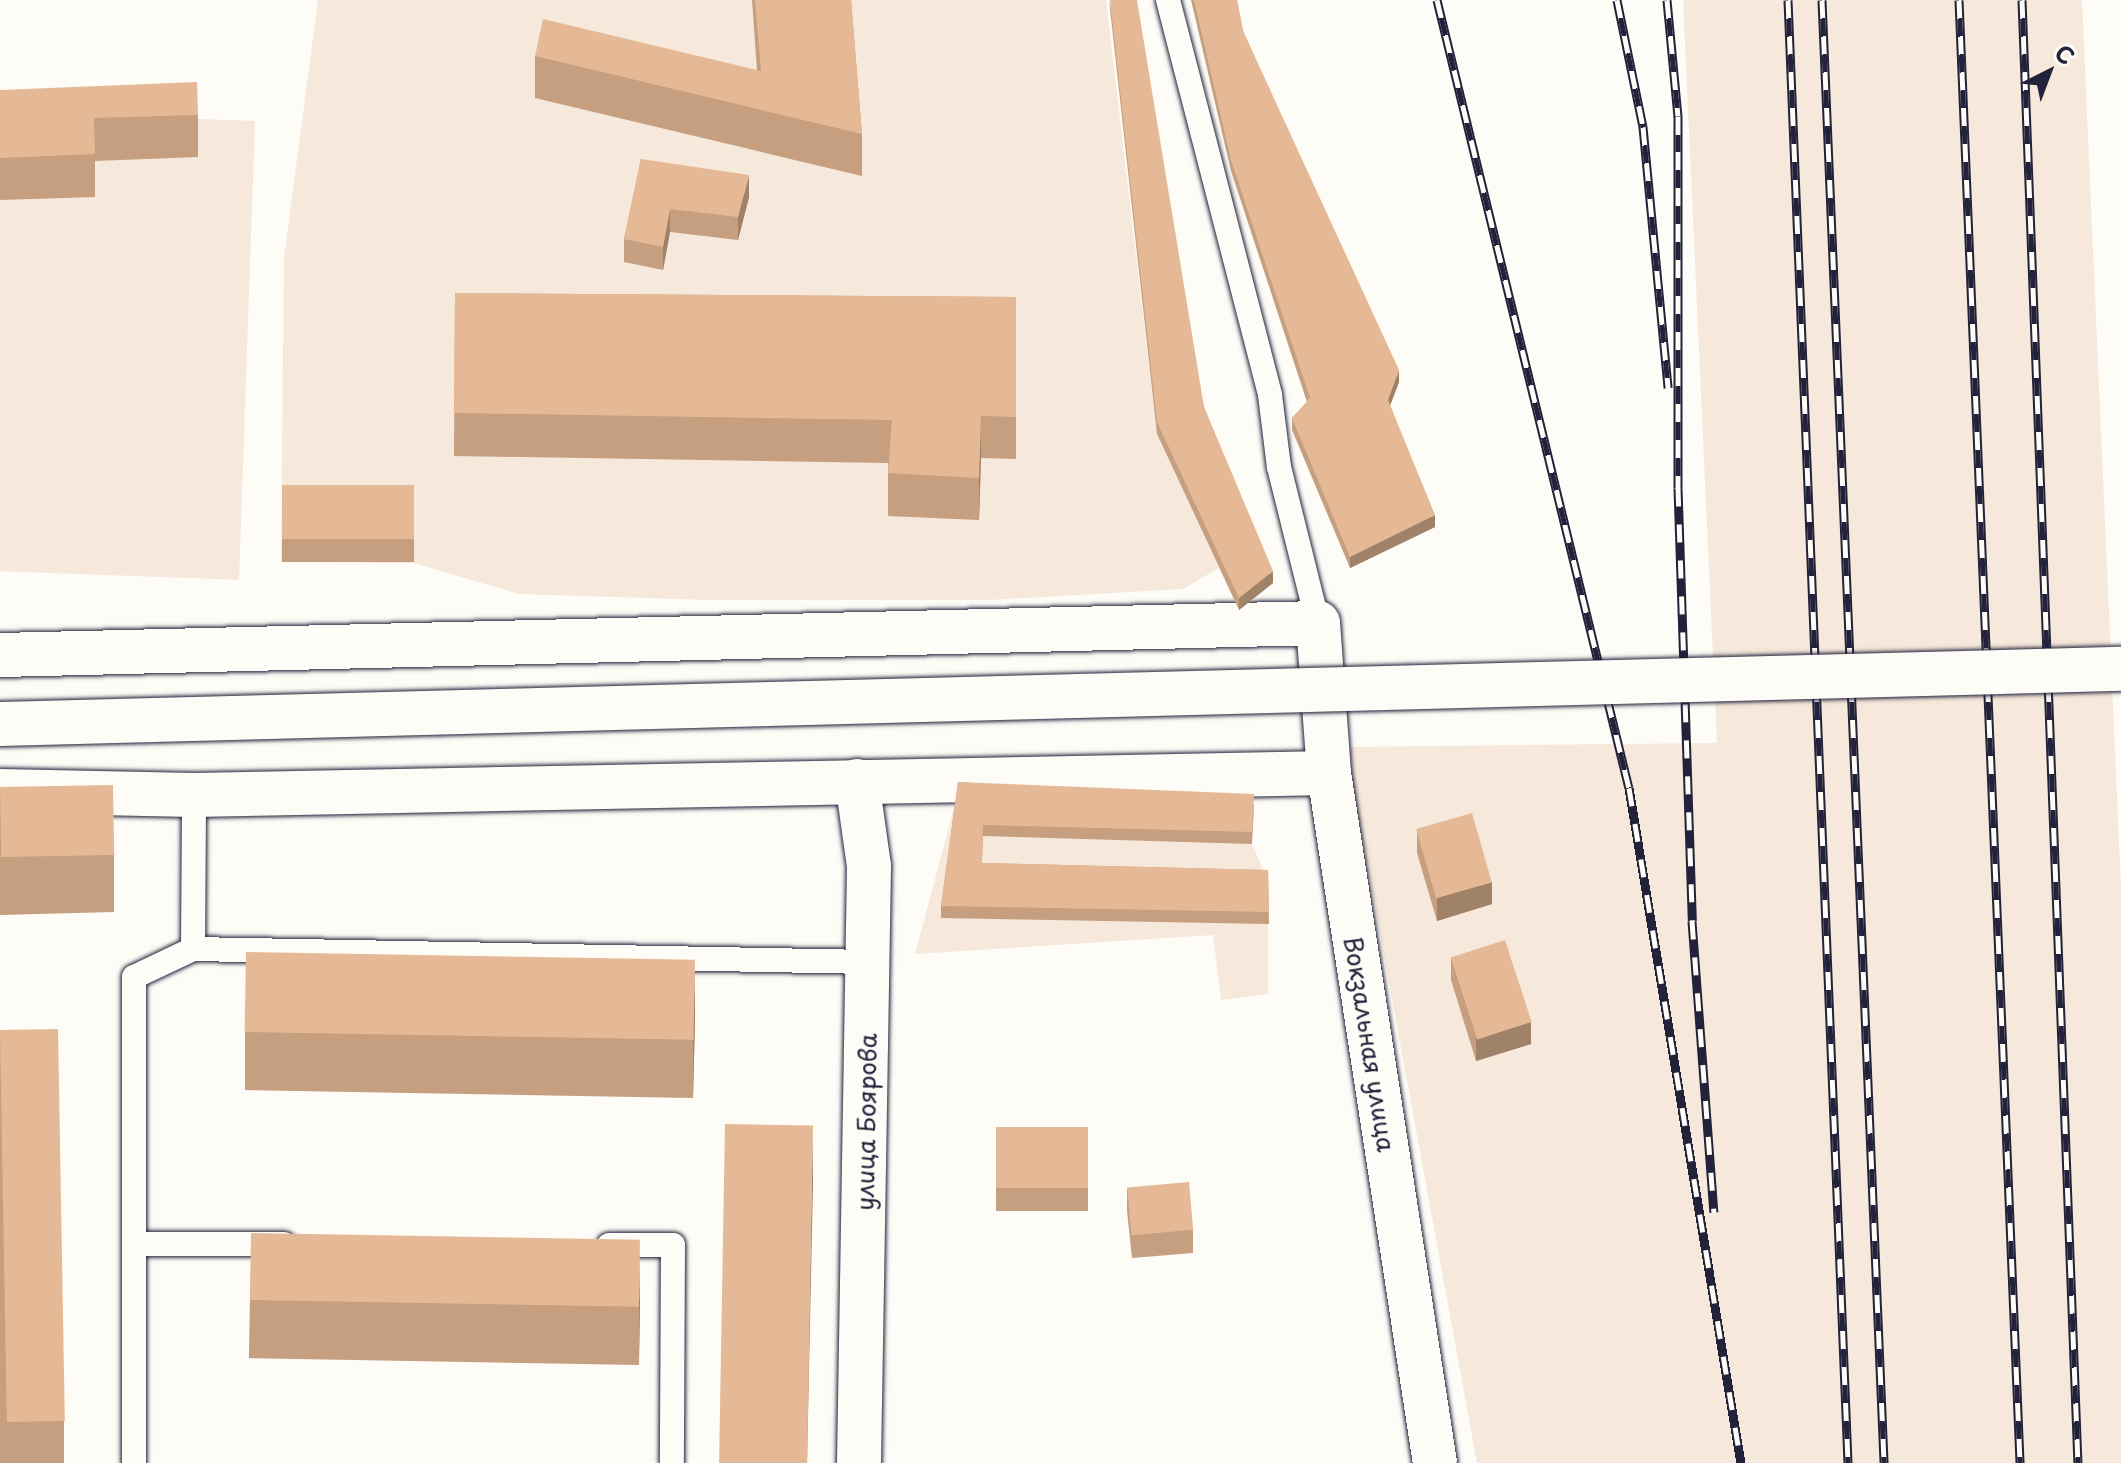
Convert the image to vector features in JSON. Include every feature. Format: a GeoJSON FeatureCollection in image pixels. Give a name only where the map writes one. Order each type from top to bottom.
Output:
{"type":"FeatureCollection","features":[{"type":"Feature","properties":{"kind":"street"},"geometry":{"type":"LineString","coordinates":[[0,655],[1318,623]]}},
{"type":"Feature","properties":{"kind":"street","name":"Вокзальная улица"},"geometry":{"type":"LineString","coordinates":[[1318,623],[1329,773],[1435,1463]]}},
{"type":"Feature","properties":{"kind":"street"},"geometry":{"type":"LineString","coordinates":[[0,724],[2121,669]]}},
{"type":"Feature","properties":{"kind":"street"},"geometry":{"type":"LineString","coordinates":[[0,791],[194,795],[1329,773]]}},
{"type":"Feature","properties":{"kind":"street","name":"улица Боярова"},"geometry":{"type":"LineString","coordinates":[[857,781],[869,866],[859,1463]]}},
{"type":"Feature","properties":{"kind":"lane"},"geometry":{"type":"LineString","coordinates":[[1168,0],[1270,395],[1279,467],[1318,623]]}},
{"type":"Feature","properties":{"kind":"lane"},"geometry":{"type":"LineString","coordinates":[[193,949],[194,795]]}},
{"type":"Feature","properties":{"kind":"lane"},"geometry":{"type":"LineString","coordinates":[[134,1463],[134,977],[193,949],[869,962]]}},
{"type":"Feature","properties":{"kind":"lane"},"geometry":{"type":"LineString","coordinates":[[134,1244],[308,1244]]}},
{"type":"Feature","properties":{"kind":"lane"},"geometry":{"type":"LineString","coordinates":[[578,1245],[673,1245],[672,1463]]}},
{"type":"Feature","properties":{"kind":"shaded area"},"geometry":{"type":"Polygon","coordinates":[[[318,0],[1106,0],[1157,434],[1219,568],[1183,589],[989,600],[710,600],[519,594],[414,563],[281,562],[284,258],[318,0]]]}},
{"type":"Feature","properties":{"kind":"shaded area"},"geometry":{"type":"Polygon","coordinates":[[[1683,0],[2082,0],[2121,888],[2121,1463],[1477,1463],[1346,747],[1717,743],[1683,0]]]}},
{"type":"Feature","properties":{"kind":"shaded area"},"geometry":{"type":"Polygon","coordinates":[[[0,112],[255,121],[239,580],[0,571],[0,112]]]}},
{"type":"Feature","properties":{"kind":"shaded area"},"geometry":{"type":"Polygon","coordinates":[[[958,793],[1254,805],[1252,844],[1268,881],[1268,994],[1221,1000],[1213,935],[915,954],[958,793]]]}},
{"type":"Feature","properties":{"kind":"building"},"geometry":{"type":"Polygon","coordinates":[[[755,0],[851,0],[862,134],[535,56],[543,19],[761,71],[755,0]]]}},
{"type":"Feature","properties":{"kind":"building"},"geometry":{"type":"Polygon","coordinates":[[[1110,0],[1137,0],[1204,407],[1273,571],[1239,598],[1157,422],[1110,0]]]}},
{"type":"Feature","properties":{"kind":"building"},"geometry":{"type":"Polygon","coordinates":[[[1194,0],[1237,0],[1243,31],[1399,370],[1388,400],[1435,515],[1350,557],[1292,418],[1310,398],[1231,160],[1194,0]]]}},
{"type":"Feature","properties":{"kind":"building"},"geometry":{"type":"Polygon","coordinates":[[[197,82],[198,115],[94,118],[95,154],[0,158],[0,90],[197,82]]]}},
{"type":"Feature","properties":{"kind":"building"},"geometry":{"type":"Polygon","coordinates":[[[641,159],[749,175],[738,217],[670,209],[663,247],[624,239],[641,159]]]}},
{"type":"Feature","properties":{"kind":"building"},"geometry":{"type":"Polygon","coordinates":[[[455,293],[1016,297],[1016,417],[981,416],[979,478],[888,473],[892,420],[454,413],[455,293]]]}},
{"type":"Feature","properties":{"kind":"building"},"geometry":{"type":"Polygon","coordinates":[[[282,485],[414,485],[414,539],[282,539],[282,485]]]}},
{"type":"Feature","properties":{"kind":"building"},"geometry":{"type":"Polygon","coordinates":[[[958,782],[1254,794],[1252,832],[983,825],[982,863],[1268,870],[1269,912],[941,906],[958,782]]]}},
{"type":"Feature","properties":{"kind":"building"},"geometry":{"type":"Polygon","coordinates":[[[113,785],[114,855],[1,857],[0,787],[113,785]]]}},
{"type":"Feature","properties":{"kind":"building"},"geometry":{"type":"Polygon","coordinates":[[[1472,813],[1492,882],[1436,898],[1416,829],[1472,813]]]}},
{"type":"Feature","properties":{"kind":"building"},"geometry":{"type":"Polygon","coordinates":[[[1505,940],[1532,1022],[1477,1039],[1451,958],[1505,940]]]}},
{"type":"Feature","properties":{"kind":"building"},"geometry":{"type":"Polygon","coordinates":[[[246,952],[695,960],[694,1040],[245,1032],[246,952]]]}},
{"type":"Feature","properties":{"kind":"building"},"geometry":{"type":"Polygon","coordinates":[[[58,1029],[65,1421],[7,1422],[0,1030],[58,1029]]]}},
{"type":"Feature","properties":{"kind":"building"},"geometry":{"type":"Polygon","coordinates":[[[725,1124],[813,1126],[807,1463],[719,1463],[725,1124]]]}},
{"type":"Feature","properties":{"kind":"building"},"geometry":{"type":"Polygon","coordinates":[[[996,1127],[1088,1127],[1088,1188],[996,1188],[996,1127]]]}},
{"type":"Feature","properties":{"kind":"building"},"geometry":{"type":"Polygon","coordinates":[[[1189,1182],[1193,1230],[1131,1235],[1127,1187],[1189,1182]]]}},
{"type":"Feature","properties":{"kind":"building"},"geometry":{"type":"Polygon","coordinates":[[[251,1233],[640,1240],[639,1307],[250,1300],[251,1233]]]}},
{"type":"Feature","properties":{"kind":"railway"},"geometry":{"type":"LineString","coordinates":[[1437,0],[1629,788],[1741,1463]]}},
{"type":"Feature","properties":{"kind":"railway"},"geometry":{"type":"LineString","coordinates":[[1617,0],[1643,127],[1668,388]]}},
{"type":"Feature","properties":{"kind":"railway"},"geometry":{"type":"LineString","coordinates":[[1667,0],[1678,116],[1678,488],[1692,921],[1714,1212]]}},
{"type":"Feature","properties":{"kind":"railway"},"geometry":{"type":"LineString","coordinates":[[1788,0],[1848,1463]]}},
{"type":"Feature","properties":{"kind":"railway"},"geometry":{"type":"LineString","coordinates":[[1822,0],[1884,1463]]}},
{"type":"Feature","properties":{"kind":"railway"},"geometry":{"type":"LineString","coordinates":[[1959,0],[2020,1463]]}},
{"type":"Feature","properties":{"kind":"railway"},"geometry":{"type":"LineString","coordinates":[[2022,0],[2078,1463]]}}]}
